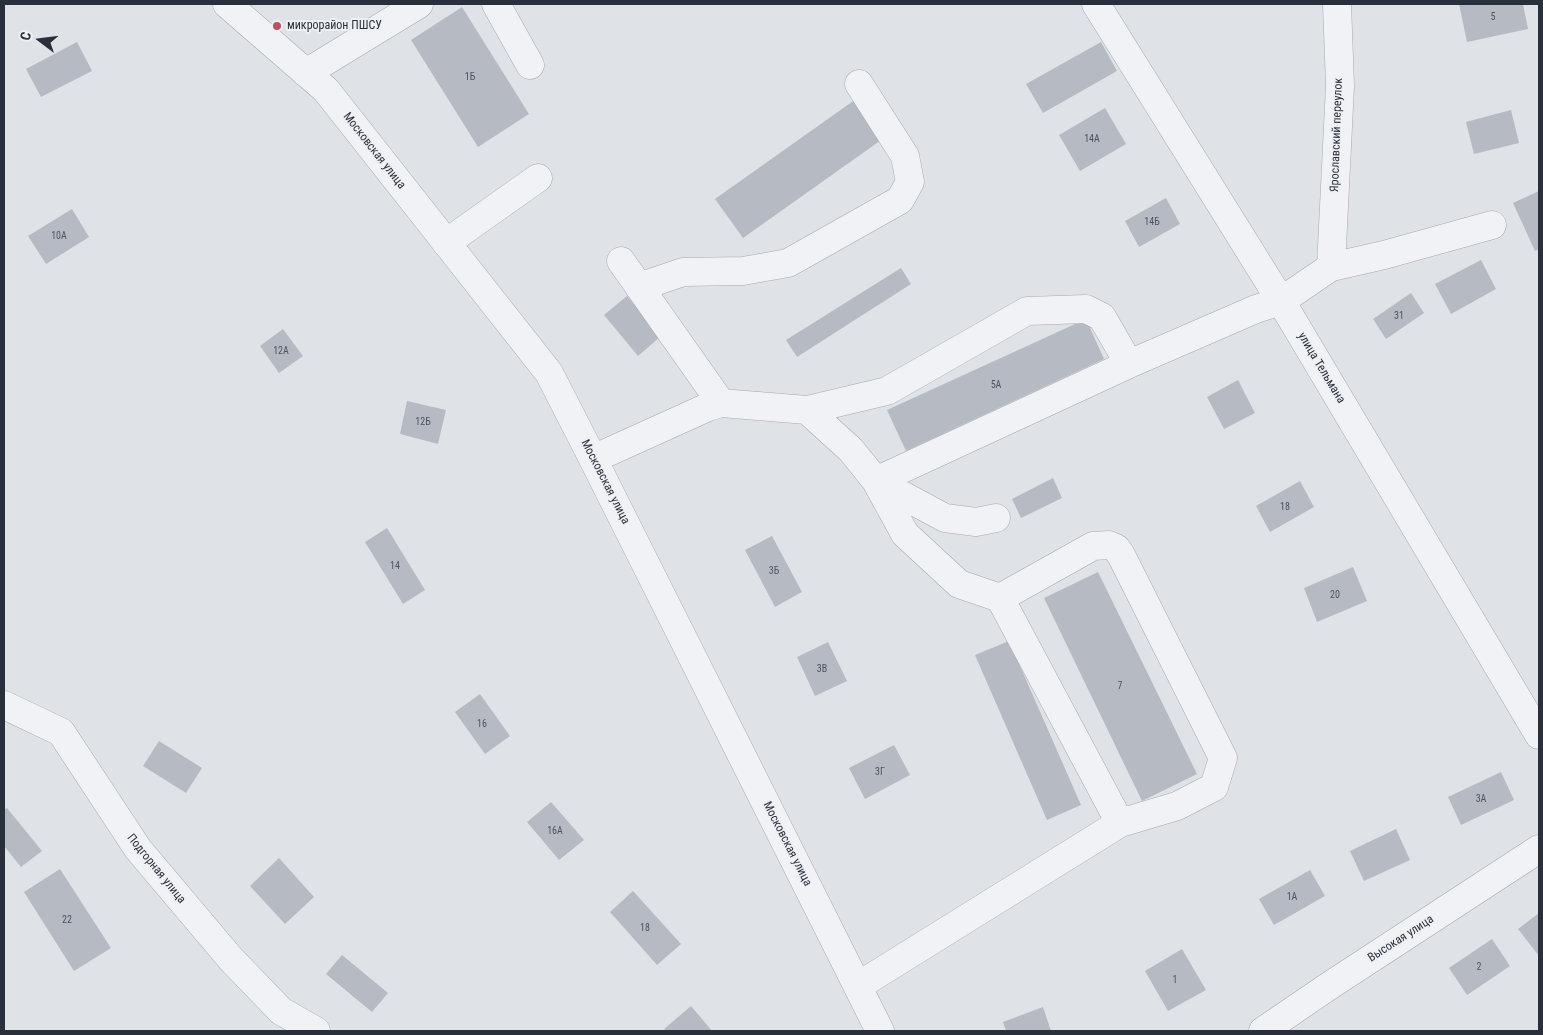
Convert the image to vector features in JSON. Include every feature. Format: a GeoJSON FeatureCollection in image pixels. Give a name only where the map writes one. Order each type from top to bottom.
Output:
{"type":"FeatureCollection","features":[{"type":"Feature","properties":{"kind":"street"},"geometry":{"type":"LineString","coordinates":[[306,73],[419,4]]}},
{"type":"Feature","properties":{"kind":"street"},"geometry":{"type":"LineString","coordinates":[[496,4],[530,65]]}},
{"type":"Feature","properties":{"kind":"street","name":"улица Тельмана"},"geometry":{"type":"LineString","coordinates":[[1096,4],[1281,301],[1539,735]]}},
{"type":"Feature","properties":{"kind":"street","name":"Ярославский переулок"},"geometry":{"type":"LineString","coordinates":[[1331,267],[1340,86],[1337,4]]}},
{"type":"Feature","properties":{"kind":"street","name":"Московская улица"},"geometry":{"type":"LineString","coordinates":[[241,8],[306,73],[326,90],[549,373],[594,459],[880,1031]]}},
{"type":"Feature","properties":{"kind":"street"},"geometry":{"type":"LineString","coordinates":[[639,287],[683,272],[743,271],[788,264],[900,200],[910,182],[905,156],[858,84]]}},
{"type":"Feature","properties":{"kind":"street"},"geometry":{"type":"LineString","coordinates":[[446,243],[538,178]]}},
{"type":"Feature","properties":{"kind":"street"},"geometry":{"type":"LineString","coordinates":[[876,481],[1129,364],[1256,309],[1281,301],[1331,267],[1384,255],[1492,225]]}},
{"type":"Feature","properties":{"kind":"street"},"geometry":{"type":"LineString","coordinates":[[621,262],[721,403]]}},
{"type":"Feature","properties":{"kind":"street"},"geometry":{"type":"LineString","coordinates":[[594,459],[708,407],[721,403],[807,410],[887,391],[1027,311],[1086,309],[1102,316],[1129,364]]}},
{"type":"Feature","properties":{"kind":"street"},"geometry":{"type":"LineString","coordinates":[[807,410],[851,450],[876,481],[905,534],[959,584],[1000,598],[1120,823]]}},
{"type":"Feature","properties":{"kind":"street"},"geometry":{"type":"LineString","coordinates":[[876,481],[945,518],[976,522],[996,518]]}},
{"type":"Feature","properties":{"kind":"street"},"geometry":{"type":"LineString","coordinates":[[858,986],[1120,823],[1177,806],[1214,787],[1223,758],[1116,548],[1109,545],[1093,546],[1000,598]]}},
{"type":"Feature","properties":{"kind":"street","name":"Подгорная улица"},"geometry":{"type":"LineString","coordinates":[[4,705],[61,732],[138,849],[230,958],[281,1011],[316,1031]]}},
{"type":"Feature","properties":{"kind":"street","name":"Высокая улица"},"geometry":{"type":"LineString","coordinates":[[1263,1031],[1328,986],[1539,849]]}},
{"type":"Feature","properties":{"kind":"building"},"geometry":{"type":"Polygon","coordinates":[[[1459,4],[1523,4],[1528,29],[1467,42],[1459,4]]]}},
{"type":"Feature","properties":{"kind":"building"},"geometry":{"type":"Polygon","coordinates":[[[462,7],[529,114],[478,147],[411,40],[462,7]]]}},
{"type":"Feature","properties":{"kind":"building"},"geometry":{"type":"Polygon","coordinates":[[[77,42],[92,71],[41,97],[26,69],[77,42]]]}},
{"type":"Feature","properties":{"kind":"building"},"geometry":{"type":"Polygon","coordinates":[[[1101,42],[1117,71],[1043,113],[1026,84],[1101,42]]]}},
{"type":"Feature","properties":{"kind":"building"},"geometry":{"type":"Polygon","coordinates":[[[856,99],[884,138],[743,238],[715,199],[856,99]]]}},
{"type":"Feature","properties":{"kind":"building"},"geometry":{"type":"Polygon","coordinates":[[[1105,108],[1126,144],[1080,171],[1059,135],[1105,108]]]}},
{"type":"Feature","properties":{"kind":"building"},"geometry":{"type":"Polygon","coordinates":[[[1511,110],[1519,143],[1474,154],[1466,122],[1511,110]]]}},
{"type":"Feature","properties":{"kind":"building"},"geometry":{"type":"Polygon","coordinates":[[[1539,191],[1539,249],[1535,251],[1513,203],[1539,191]]]}},
{"type":"Feature","properties":{"kind":"building"},"geometry":{"type":"Polygon","coordinates":[[[1166,198],[1180,224],[1139,247],[1125,221],[1166,198]]]}},
{"type":"Feature","properties":{"kind":"building"},"geometry":{"type":"Polygon","coordinates":[[[72,209],[89,237],[46,264],[28,236],[72,209]]]}},
{"type":"Feature","properties":{"kind":"building"},"geometry":{"type":"Polygon","coordinates":[[[1481,260],[1496,289],[1451,314],[1435,284],[1481,260]]]}},
{"type":"Feature","properties":{"kind":"building"},"geometry":{"type":"Polygon","coordinates":[[[901,268],[911,284],[797,357],[786,340],[901,268]]]}},
{"type":"Feature","properties":{"kind":"building"},"geometry":{"type":"Polygon","coordinates":[[[1411,293],[1424,313],[1386,339],[1373,319],[1411,293]]]}},
{"type":"Feature","properties":{"kind":"building"},"geometry":{"type":"Polygon","coordinates":[[[627,296],[661,336],[638,356],[604,315],[627,296]]]}},
{"type":"Feature","properties":{"kind":"building"},"geometry":{"type":"Polygon","coordinates":[[[1086,319],[1104,359],[906,451],[887,410],[1086,319]]]}},
{"type":"Feature","properties":{"kind":"building"},"geometry":{"type":"Polygon","coordinates":[[[283,329],[303,356],[279,373],[260,346],[283,329]]]}},
{"type":"Feature","properties":{"kind":"building"},"geometry":{"type":"Polygon","coordinates":[[[1238,380],[1255,413],[1224,429],[1207,397],[1238,380]]]}},
{"type":"Feature","properties":{"kind":"building"},"geometry":{"type":"Polygon","coordinates":[[[407,401],[446,410],[438,444],[400,434],[407,401]]]}},
{"type":"Feature","properties":{"kind":"building"},"geometry":{"type":"Polygon","coordinates":[[[1053,478],[1062,498],[1021,518],[1012,499],[1053,478]]]}},
{"type":"Feature","properties":{"kind":"building"},"geometry":{"type":"Polygon","coordinates":[[[1300,481],[1314,507],[1270,532],[1256,506],[1300,481]]]}},
{"type":"Feature","properties":{"kind":"building"},"geometry":{"type":"Polygon","coordinates":[[[387,528],[425,590],[403,604],[365,542],[387,528]]]}},
{"type":"Feature","properties":{"kind":"building"},"geometry":{"type":"Polygon","coordinates":[[[772,536],[802,592],[775,607],[745,550],[772,536]]]}},
{"type":"Feature","properties":{"kind":"building"},"geometry":{"type":"Polygon","coordinates":[[[1353,567],[1367,601],[1317,622],[1304,588],[1353,567]]]}},
{"type":"Feature","properties":{"kind":"building"},"geometry":{"type":"Polygon","coordinates":[[[1098,572],[1197,774],[1142,801],[1044,598],[1098,572]]]}},
{"type":"Feature","properties":{"kind":"building"},"geometry":{"type":"Polygon","coordinates":[[[1009,641],[1081,805],[1047,820],[975,655],[1009,641]]]}},
{"type":"Feature","properties":{"kind":"building"},"geometry":{"type":"Polygon","coordinates":[[[828,642],[847,681],[815,696],[797,657],[828,642]]]}},
{"type":"Feature","properties":{"kind":"building"},"geometry":{"type":"Polygon","coordinates":[[[480,694],[510,736],[485,754],[455,712],[480,694]]]}},
{"type":"Feature","properties":{"kind":"building"},"geometry":{"type":"Polygon","coordinates":[[[159,741],[202,768],[186,793],[143,766],[159,741]]]}},
{"type":"Feature","properties":{"kind":"building"},"geometry":{"type":"Polygon","coordinates":[[[894,745],[910,775],[865,799],[849,768],[894,745]]]}},
{"type":"Feature","properties":{"kind":"building"},"geometry":{"type":"Polygon","coordinates":[[[1501,772],[1514,800],[1461,825],[1448,797],[1501,772]]]}},
{"type":"Feature","properties":{"kind":"building"},"geometry":{"type":"Polygon","coordinates":[[[551,802],[584,840],[559,860],[527,822],[551,802]]]}},
{"type":"Feature","properties":{"kind":"building"},"geometry":{"type":"Polygon","coordinates":[[[7,808],[42,851],[21,867],[4,846],[4,810],[7,808]]]}},
{"type":"Feature","properties":{"kind":"building"},"geometry":{"type":"Polygon","coordinates":[[[1396,829],[1410,860],[1364,881],[1350,851],[1396,829]]]}},
{"type":"Feature","properties":{"kind":"building"},"geometry":{"type":"Polygon","coordinates":[[[279,858],[314,897],[285,924],[250,886],[279,858]]]}},
{"type":"Feature","properties":{"kind":"building"},"geometry":{"type":"Polygon","coordinates":[[[60,869],[111,948],[74,971],[24,892],[60,869]]]}},
{"type":"Feature","properties":{"kind":"building"},"geometry":{"type":"Polygon","coordinates":[[[1310,870],[1325,896],[1274,925],[1259,899],[1310,870]]]}},
{"type":"Feature","properties":{"kind":"building"},"geometry":{"type":"Polygon","coordinates":[[[633,891],[681,944],[657,965],[610,912],[633,891]]]}},
{"type":"Feature","properties":{"kind":"building"},"geometry":{"type":"Polygon","coordinates":[[[1539,913],[1539,956],[1518,929],[1539,913]]]}},
{"type":"Feature","properties":{"kind":"building"},"geometry":{"type":"Polygon","coordinates":[[[1492,939],[1510,966],[1467,995],[1449,968],[1492,939]]]}},
{"type":"Feature","properties":{"kind":"building"},"geometry":{"type":"Polygon","coordinates":[[[1182,949],[1206,990],[1168,1011],[1145,971],[1182,949]]]}},
{"type":"Feature","properties":{"kind":"building"},"geometry":{"type":"Polygon","coordinates":[[[342,955],[388,993],[372,1012],[326,974],[342,955]]]}},
{"type":"Feature","properties":{"kind":"building"},"geometry":{"type":"Polygon","coordinates":[[[691,1006],[712,1031],[666,1031],[664,1029],[691,1006]]]}},
{"type":"Feature","properties":{"kind":"building"},"geometry":{"type":"Polygon","coordinates":[[[1043,1007],[1051,1031],[1006,1031],[1003,1022],[1043,1007]]]}},
{"type":"Feature","properties":{"kind":"place","name":"микрорайон ПШСУ"},"geometry":{"type":"Point","coordinates":[277,26]}}]}
